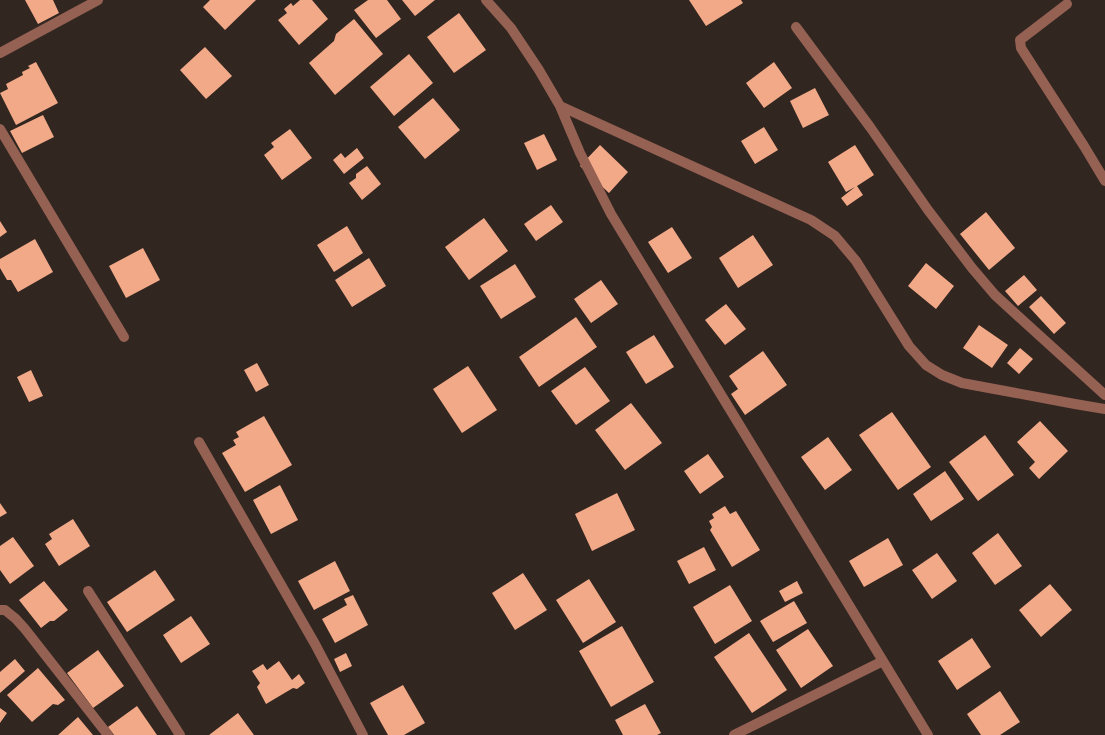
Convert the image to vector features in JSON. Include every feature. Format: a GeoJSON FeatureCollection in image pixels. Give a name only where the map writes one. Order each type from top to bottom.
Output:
{"type":"FeatureCollection","features":[{"type":"Feature","properties":{"kind":"street"},"geometry":{"type":"LineString","coordinates":[[0,53],[98,0]]}},
{"type":"Feature","properties":{"kind":"street"},"geometry":{"type":"LineString","coordinates":[[486,0],[511,28],[539,70],[560,106],[580,153],[611,214],[928,735]]}},
{"type":"Feature","properties":{"kind":"street"},"geometry":{"type":"LineString","coordinates":[[1067,4],[1020,40],[1021,48],[1105,181]]}},
{"type":"Feature","properties":{"kind":"street"},"geometry":{"type":"LineString","coordinates":[[796,27],[870,127],[928,210],[972,268],[995,294],[1019,317],[1105,395]]}},
{"type":"Feature","properties":{"kind":"street"},"geometry":{"type":"LineString","coordinates":[[560,106],[811,220],[835,236],[856,261],[909,346],[926,365],[942,375],[962,383],[1105,408]]}},
{"type":"Feature","properties":{"kind":"street"},"geometry":{"type":"LineString","coordinates":[[0,129],[124,337]]}},
{"type":"Feature","properties":{"kind":"street"},"geometry":{"type":"LineString","coordinates":[[199,442],[315,644],[363,735]]}},
{"type":"Feature","properties":{"kind":"street"},"geometry":{"type":"LineString","coordinates":[[88,591],[180,735]]}},
{"type":"Feature","properties":{"kind":"street"},"geometry":{"type":"LineString","coordinates":[[0,610],[5,610],[25,629],[108,735]]}},
{"type":"Feature","properties":{"kind":"street"},"geometry":{"type":"LineString","coordinates":[[734,735],[884,661]]}},
{"type":"Feature","properties":{"kind":"building"},"geometry":{"type":"Polygon","coordinates":[[[25,0],[53,0],[59,13],[38,24],[25,0]]]}},
{"type":"Feature","properties":{"kind":"building"},"geometry":{"type":"Polygon","coordinates":[[[210,0],[256,0],[225,30],[203,7],[210,0]]]}},
{"type":"Feature","properties":{"kind":"building"},"geometry":{"type":"Polygon","coordinates":[[[300,0],[312,0],[328,19],[299,45],[278,20],[287,13],[284,9],[291,3],[293,6],[300,0]]]}},
{"type":"Feature","properties":{"kind":"building"},"geometry":{"type":"Polygon","coordinates":[[[368,0],[387,0],[401,19],[376,38],[354,10],[368,0]]]}},
{"type":"Feature","properties":{"kind":"building"},"geometry":{"type":"Polygon","coordinates":[[[402,0],[435,0],[415,16],[402,0]]]}},
{"type":"Feature","properties":{"kind":"building"},"geometry":{"type":"Polygon","coordinates":[[[689,0],[741,0],[743,3],[706,26],[689,0]]]}},
{"type":"Feature","properties":{"kind":"building"},"geometry":{"type":"Polygon","coordinates":[[[459,13],[486,50],[454,73],[427,37],[459,13]]]}},
{"type":"Feature","properties":{"kind":"building"},"geometry":{"type":"Polygon","coordinates":[[[354,19],[383,54],[335,95],[309,63],[334,41],[336,34],[354,19]]]}},
{"type":"Feature","properties":{"kind":"building"},"geometry":{"type":"Polygon","coordinates":[[[205,47],[232,76],[206,99],[180,70],[205,47]]]}},
{"type":"Feature","properties":{"kind":"building"},"geometry":{"type":"Polygon","coordinates":[[[409,54],[433,83],[394,116],[370,87],[409,54]]]}},
{"type":"Feature","properties":{"kind":"building"},"geometry":{"type":"Polygon","coordinates":[[[36,62],[58,103],[16,125],[0,93],[8,89],[6,84],[23,75],[22,72],[30,68],[28,66],[36,62]]]}},
{"type":"Feature","properties":{"kind":"building"},"geometry":{"type":"Polygon","coordinates":[[[774,62],[792,88],[764,108],[746,83],[774,62]]]}},
{"type":"Feature","properties":{"kind":"building"},"geometry":{"type":"Polygon","coordinates":[[[815,88],[829,115],[803,128],[790,101],[815,88]]]}},
{"type":"Feature","properties":{"kind":"building"},"geometry":{"type":"Polygon","coordinates":[[[433,98],[460,130],[425,159],[398,127],[433,98]]]}},
{"type":"Feature","properties":{"kind":"building"},"geometry":{"type":"Polygon","coordinates":[[[43,115],[54,137],[22,153],[10,131],[43,115]]]}},
{"type":"Feature","properties":{"kind":"building"},"geometry":{"type":"Polygon","coordinates":[[[764,127],[778,150],[755,164],[741,141],[764,127]]]}},
{"type":"Feature","properties":{"kind":"building"},"geometry":{"type":"Polygon","coordinates":[[[290,129],[312,158],[282,180],[264,155],[274,147],[271,143],[290,129]]]}},
{"type":"Feature","properties":{"kind":"building"},"geometry":{"type":"Polygon","coordinates":[[[544,134],[557,160],[537,170],[524,143],[544,134]]]}},
{"type":"Feature","properties":{"kind":"building"},"geometry":{"type":"Polygon","coordinates":[[[600,145],[628,172],[609,193],[580,166],[600,145]]]}},
{"type":"Feature","properties":{"kind":"building"},"geometry":{"type":"Polygon","coordinates":[[[855,145],[874,175],[857,186],[863,195],[847,206],[841,198],[855,187],[846,192],[828,162],[855,145]]]}},
{"type":"Feature","properties":{"kind":"building"},"geometry":{"type":"Polygon","coordinates":[[[357,148],[364,158],[344,174],[333,160],[341,153],[345,158],[357,148]]]}},
{"type":"Feature","properties":{"kind":"building"},"geometry":{"type":"Polygon","coordinates":[[[367,166],[381,184],[362,200],[349,183],[356,178],[356,174],[367,166]]]}},
{"type":"Feature","properties":{"kind":"building"},"geometry":{"type":"Polygon","coordinates":[[[551,205],[563,222],[536,241],[524,224],[551,205]]]}},
{"type":"Feature","properties":{"kind":"building"},"geometry":{"type":"Polygon","coordinates":[[[986,212],[1015,248],[989,270],[960,234],[986,212]]]}},
{"type":"Feature","properties":{"kind":"building"},"geometry":{"type":"Polygon","coordinates":[[[484,218],[508,251],[469,280],[445,247],[484,218]]]}},
{"type":"Feature","properties":{"kind":"building"},"geometry":{"type":"Polygon","coordinates":[[[0,221],[7,232],[0,237],[0,221]]]}},
{"type":"Feature","properties":{"kind":"building"},"geometry":{"type":"Polygon","coordinates":[[[347,226],[363,253],[334,272],[317,245],[347,226]]]}},
{"type":"Feature","properties":{"kind":"building"},"geometry":{"type":"Polygon","coordinates":[[[672,227],[692,258],[668,273],[648,242],[672,227]]]}},
{"type":"Feature","properties":{"kind":"building"},"geometry":{"type":"Polygon","coordinates":[[[753,235],[773,265],[738,288],[719,258],[753,235]]]}},
{"type":"Feature","properties":{"kind":"building"},"geometry":{"type":"Polygon","coordinates":[[[35,239],[53,272],[18,292],[11,280],[7,280],[0,268],[0,259],[35,239]]]}},
{"type":"Feature","properties":{"kind":"building"},"geometry":{"type":"Polygon","coordinates":[[[143,248],[160,280],[126,298],[109,266],[143,248]]]}},
{"type":"Feature","properties":{"kind":"building"},"geometry":{"type":"Polygon","coordinates":[[[369,258],[386,286],[352,307],[335,280],[369,258]]]}},
{"type":"Feature","properties":{"kind":"building"},"geometry":{"type":"Polygon","coordinates":[[[926,263],[954,286],[936,309],[908,286],[926,263]]]}},
{"type":"Feature","properties":{"kind":"building"},"geometry":{"type":"Polygon","coordinates":[[[515,264],[536,297],[501,319],[480,286],[515,264]]]}},
{"type":"Feature","properties":{"kind":"building"},"geometry":{"type":"Polygon","coordinates":[[[1024,275],[1037,290],[1018,306],[1005,291],[1024,275]]]}},
{"type":"Feature","properties":{"kind":"building"},"geometry":{"type":"Polygon","coordinates":[[[601,280],[618,304],[591,323],[574,299],[601,280]]]}},
{"type":"Feature","properties":{"kind":"building"},"geometry":{"type":"Polygon","coordinates":[[[1041,296],[1066,323],[1054,334],[1029,307],[1041,296]]]}},
{"type":"Feature","properties":{"kind":"building"},"geometry":{"type":"Polygon","coordinates":[[[726,304],[746,329],[725,345],[705,320],[726,304]]]}},
{"type":"Feature","properties":{"kind":"building"},"geometry":{"type":"Polygon","coordinates":[[[576,317],[597,347],[539,387],[519,357],[576,317]]]}},
{"type":"Feature","properties":{"kind":"building"},"geometry":{"type":"Polygon","coordinates":[[[979,325],[1008,345],[992,368],[963,348],[979,325]]]}},
{"type":"Feature","properties":{"kind":"building"},"geometry":{"type":"Polygon","coordinates":[[[654,335],[674,367],[646,384],[626,352],[654,335]]]}},
{"type":"Feature","properties":{"kind":"building"},"geometry":{"type":"Polygon","coordinates":[[[1020,348],[1033,359],[1019,374],[1007,363],[1020,348]]]}},
{"type":"Feature","properties":{"kind":"building"},"geometry":{"type":"Polygon","coordinates":[[[763,351],[787,385],[745,415],[731,394],[738,389],[729,376],[763,351]]]}},
{"type":"Feature","properties":{"kind":"building"},"geometry":{"type":"Polygon","coordinates":[[[257,363],[269,385],[256,392],[244,370],[257,363]]]}},
{"type":"Feature","properties":{"kind":"building"},"geometry":{"type":"Polygon","coordinates":[[[468,366],[497,410],[462,433],[433,389],[468,366]]]}},
{"type":"Feature","properties":{"kind":"building"},"geometry":{"type":"Polygon","coordinates":[[[585,367],[610,401],[576,425],[551,391],[585,367]]]}},
{"type":"Feature","properties":{"kind":"building"},"geometry":{"type":"Polygon","coordinates":[[[31,370],[43,396],[29,402],[17,377],[31,370]]]}},
{"type":"Feature","properties":{"kind":"building"},"geometry":{"type":"Polygon","coordinates":[[[631,403],[662,443],[625,470],[595,430],[631,403]]]}},
{"type":"Feature","properties":{"kind":"building"},"geometry":{"type":"Polygon","coordinates":[[[892,412],[931,467],[898,490],[859,435],[892,412]]]}},
{"type":"Feature","properties":{"kind":"building"},"geometry":{"type":"Polygon","coordinates":[[[264,416],[292,465],[245,492],[222,453],[236,445],[233,440],[239,437],[236,432],[264,416]]]}},
{"type":"Feature","properties":{"kind":"building"},"geometry":{"type":"Polygon","coordinates":[[[1040,421],[1068,451],[1039,479],[1029,468],[1035,462],[1017,442],[1040,421]]]}},
{"type":"Feature","properties":{"kind":"building"},"geometry":{"type":"Polygon","coordinates":[[[985,435],[1014,475],[978,501],[949,462],[985,435]]]}},
{"type":"Feature","properties":{"kind":"building"},"geometry":{"type":"Polygon","coordinates":[[[828,437],[852,470],[825,490],[801,457],[828,437]]]}},
{"type":"Feature","properties":{"kind":"building"},"geometry":{"type":"Polygon","coordinates":[[[708,454],[724,477],[700,494],[684,471],[708,454]]]}},
{"type":"Feature","properties":{"kind":"building"},"geometry":{"type":"Polygon","coordinates":[[[945,471],[964,499],[931,521],[913,494],[945,471]]]}},
{"type":"Feature","properties":{"kind":"building"},"geometry":{"type":"Polygon","coordinates":[[[280,485],[298,520],[271,534],[253,500],[280,485]]]}},
{"type":"Feature","properties":{"kind":"building"},"geometry":{"type":"Polygon","coordinates":[[[617,493],[635,530],[592,551],[575,514],[617,493]]]}},
{"type":"Feature","properties":{"kind":"building"},"geometry":{"type":"Polygon","coordinates":[[[0,503],[7,513],[0,517],[0,503]]]}},
{"type":"Feature","properties":{"kind":"building"},"geometry":{"type":"Polygon","coordinates":[[[725,506],[730,514],[736,511],[760,550],[732,567],[710,530],[712,527],[709,521],[714,518],[712,514],[725,506]]]}},
{"type":"Feature","properties":{"kind":"building"},"geometry":{"type":"Polygon","coordinates":[[[73,519],[90,546],[59,566],[45,544],[52,539],[49,534],[73,519]]]}},
{"type":"Feature","properties":{"kind":"building"},"geometry":{"type":"Polygon","coordinates":[[[998,533],[1022,566],[995,585],[972,553],[998,533]]]}},
{"type":"Feature","properties":{"kind":"building"},"geometry":{"type":"Polygon","coordinates":[[[13,537],[34,566],[10,584],[0,570],[0,546],[13,537]]]}},
{"type":"Feature","properties":{"kind":"building"},"geometry":{"type":"Polygon","coordinates":[[[888,538],[903,565],[864,587],[849,561],[888,538]]]}},
{"type":"Feature","properties":{"kind":"building"},"geometry":{"type":"Polygon","coordinates":[[[704,547],[716,570],[689,584],[677,561],[704,547]]]}},
{"type":"Feature","properties":{"kind":"building"},"geometry":{"type":"Polygon","coordinates":[[[937,553],[957,581],[932,599],[912,570],[937,553]]]}},
{"type":"Feature","properties":{"kind":"building"},"geometry":{"type":"Polygon","coordinates":[[[335,561],[350,591],[314,610],[298,581],[335,561]]]}},
{"type":"Feature","properties":{"kind":"building"},"geometry":{"type":"Polygon","coordinates":[[[155,570],[175,600],[127,632],[107,602],[155,570]]]}},
{"type":"Feature","properties":{"kind":"building"},"geometry":{"type":"Polygon","coordinates":[[[523,573],[547,610],[515,630],[492,593],[523,573]]]}},
{"type":"Feature","properties":{"kind":"building"},"geometry":{"type":"Polygon","coordinates":[[[589,579],[616,622],[583,643],[556,600],[589,579]]]}},
{"type":"Feature","properties":{"kind":"building"},"geometry":{"type":"Polygon","coordinates":[[[44,581],[68,610],[54,621],[50,621],[41,628],[19,600],[44,581]]]}},
{"type":"Feature","properties":{"kind":"building"},"geometry":{"type":"Polygon","coordinates":[[[797,581],[803,593],[785,602],[779,591],[797,581]]]}},
{"type":"Feature","properties":{"kind":"building"},"geometry":{"type":"Polygon","coordinates":[[[1050,584],[1072,610],[1041,637],[1019,610],[1050,584]]]}},
{"type":"Feature","properties":{"kind":"building"},"geometry":{"type":"Polygon","coordinates":[[[730,585],[752,621],[715,644],[693,607],[730,585]]]}},
{"type":"Feature","properties":{"kind":"building"},"geometry":{"type":"Polygon","coordinates":[[[353,595],[368,625],[335,643],[322,619],[347,605],[344,599],[353,595]]]}},
{"type":"Feature","properties":{"kind":"building"},"geometry":{"type":"Polygon","coordinates":[[[794,601],[807,623],[773,642],[760,621],[794,601]]]}},
{"type":"Feature","properties":{"kind":"building"},"geometry":{"type":"Polygon","coordinates":[[[191,616],[210,644],[181,663],[163,635],[191,616]]]}},
{"type":"Feature","properties":{"kind":"building"},"geometry":{"type":"Polygon","coordinates":[[[622,626],[654,682],[611,707],[579,651],[622,626]]]}},
{"type":"Feature","properties":{"kind":"building"},"geometry":{"type":"Polygon","coordinates":[[[808,629],[833,666],[801,688],[776,650],[808,629]]]}},
{"type":"Feature","properties":{"kind":"building"},"geometry":{"type":"Polygon","coordinates":[[[749,633],[787,690],[752,713],[714,657],[749,633]]]}},
{"type":"Feature","properties":{"kind":"building"},"geometry":{"type":"Polygon","coordinates":[[[972,638],[991,667],[957,690],[938,661],[972,638]]]}},
{"type":"Feature","properties":{"kind":"building"},"geometry":{"type":"Polygon","coordinates":[[[98,650],[124,686],[93,708],[67,673],[98,650]]]}},
{"type":"Feature","properties":{"kind":"building"},"geometry":{"type":"Polygon","coordinates":[[[346,653],[352,666],[340,672],[334,659],[346,653]]]}},
{"type":"Feature","properties":{"kind":"building"},"geometry":{"type":"Polygon","coordinates":[[[15,659],[25,671],[0,693],[0,672],[15,659]]]}},
{"type":"Feature","properties":{"kind":"building"},"geometry":{"type":"Polygon","coordinates":[[[279,661],[292,680],[299,674],[305,683],[297,689],[293,688],[266,704],[257,687],[260,683],[252,671],[263,664],[267,670],[279,661]]]}},
{"type":"Feature","properties":{"kind":"building"},"geometry":{"type":"Polygon","coordinates":[[[38,668],[65,700],[58,705],[53,704],[32,722],[7,695],[38,668]]]}},
{"type":"Feature","properties":{"kind":"building"},"geometry":{"type":"Polygon","coordinates":[[[403,685],[425,723],[404,735],[388,735],[370,703],[403,685]]]}},
{"type":"Feature","properties":{"kind":"building"},"geometry":{"type":"Polygon","coordinates":[[[1000,691],[1020,722],[1000,735],[981,735],[967,714],[1000,691]]]}},
{"type":"Feature","properties":{"kind":"building"},"geometry":{"type":"Polygon","coordinates":[[[645,704],[661,733],[657,735],[623,735],[615,720],[645,704]]]}},
{"type":"Feature","properties":{"kind":"building"},"geometry":{"type":"Polygon","coordinates":[[[137,706],[157,735],[114,735],[108,727],[137,706]]]}},
{"type":"Feature","properties":{"kind":"building"},"geometry":{"type":"Polygon","coordinates":[[[0,708],[7,713],[0,723],[0,708]]]}},
{"type":"Feature","properties":{"kind":"building"},"geometry":{"type":"Polygon","coordinates":[[[238,713],[254,735],[209,735],[238,713]]]}},
{"type":"Feature","properties":{"kind":"building"},"geometry":{"type":"Polygon","coordinates":[[[78,717],[93,735],[58,735],[78,717]]]}}]}
